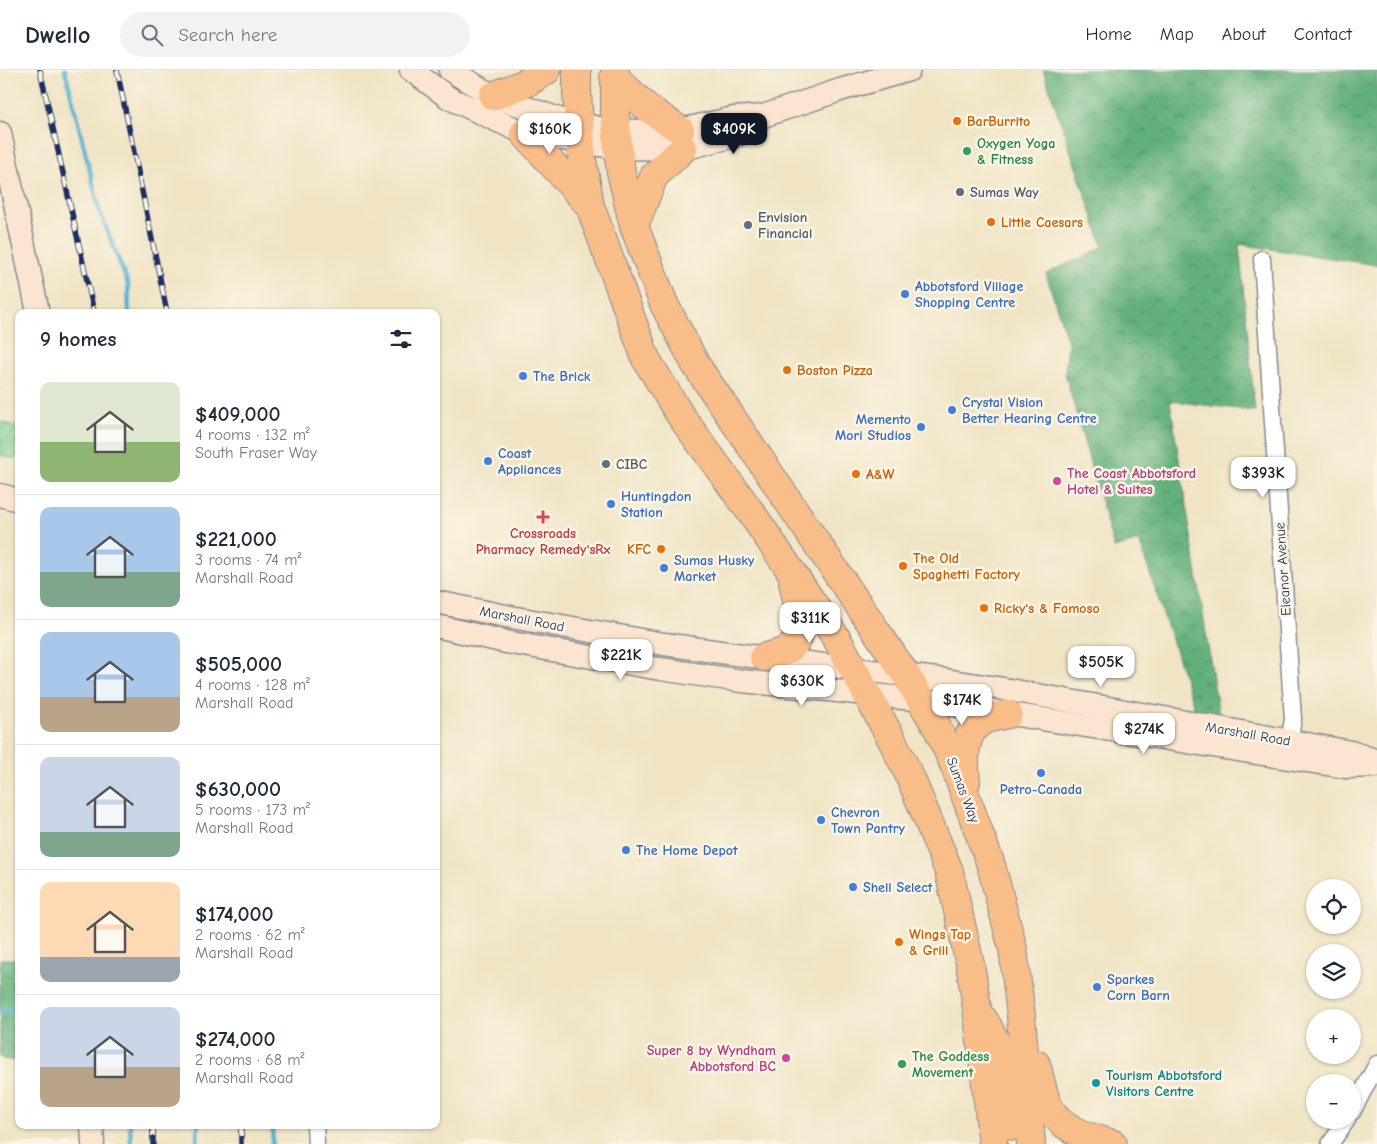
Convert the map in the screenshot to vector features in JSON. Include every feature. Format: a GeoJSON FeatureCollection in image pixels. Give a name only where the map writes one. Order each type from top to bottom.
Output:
{"type":"FeatureCollection","features":[{"type":"Feature","properties":{"kind":"highway"},"geometry":{"type":"LineString","coordinates":[[493,96],[528,82],[547,70]]}},
{"type":"Feature","properties":{"kind":"highway","name":"Sumas Way"},"geometry":{"type":"LineString","coordinates":[[578,70],[600,135],[664,304],[696,365],[906,675],[922,700],[953,762],[991,866],[1013,949],[1021,1016],[1031,1144]]}},
{"type":"Feature","properties":{"kind":"highway"},"geometry":{"type":"LineString","coordinates":[[609,72],[681,139],[654,176],[634,226]]}},
{"type":"Feature","properties":{"kind":"highway","name":"Sumas Way"},"geometry":{"type":"LineString","coordinates":[[609,72],[590,206],[646,359],[680,415],[750,511],[837,639],[911,778],[949,871],[970,964],[993,1144]]}},
{"type":"Feature","properties":{"kind":"highway"},"geometry":{"type":"LineString","coordinates":[[524,133],[590,206]]}},
{"type":"Feature","properties":{"kind":"highway"},"geometry":{"type":"LineString","coordinates":[[764,657],[784,652],[800,638],[800,620],[790,571]]}},
{"type":"Feature","properties":{"kind":"highway"},"geometry":{"type":"LineString","coordinates":[[967,799],[964,756],[972,731],[984,720],[1008,714]]}},
{"type":"Feature","properties":{"kind":"highway"},"geometry":{"type":"LineString","coordinates":[[977,1008],[1003,1055],[1014,1144]]}},
{"type":"Feature","properties":{"kind":"highway"},"geometry":{"type":"LineString","coordinates":[[1021,1016],[1048,1106],[1067,1126],[1083,1135],[1112,1144]]}},
{"type":"Feature","properties":{"kind":"main road"},"geometry":{"type":"LineString","coordinates":[[411,70],[449,98],[524,133],[681,139],[734,118],[762,116],[908,70]]}},
{"type":"Feature","properties":{"kind":"main road"},"geometry":{"type":"LineString","coordinates":[[450,70],[493,96],[600,135]]}},
{"type":"Feature","properties":{"kind":"main road"},"geometry":{"type":"LineString","coordinates":[[0,133],[37,309]]}},
{"type":"Feature","properties":{"kind":"main road","name":"Marshall Road"},"geometry":{"type":"LineString","coordinates":[[440,603],[664,644],[906,675],[1058,698],[1288,749],[1345,767],[1377,766]]}},
{"type":"Feature","properties":{"kind":"main road","name":"Marshall Road"},"geometry":{"type":"LineString","coordinates":[[440,627],[506,642],[660,669],[742,681],[922,700],[1008,714],[1288,749],[1351,752],[1377,761]]}},
{"type":"Feature","properties":{"kind":"main road"},"geometry":{"type":"LineString","coordinates":[[92,1129],[92,1144]]}},
{"type":"Feature","properties":{"kind":"street","name":"Eleanor Avenue"},"geometry":{"type":"LineString","coordinates":[[1262,259],[1294,719],[1288,749]]}},
{"type":"Feature","properties":{"kind":"street"},"geometry":{"type":"LineString","coordinates":[[1361,1095],[1377,1064]]}},
{"type":"Feature","properties":{"kind":"street"},"geometry":{"type":"LineString","coordinates":[[315,1129],[316,1144]]}},
{"type":"Feature","properties":{"kind":"street"},"geometry":{"type":"LineString","coordinates":[[1330,1144],[1341,1129]]}},
{"type":"Feature","properties":{"kind":"green space"},"geometry":{"type":"Polygon","coordinates":[[[1043,70],[1377,70],[1377,265],[1239,244],[1255,411],[1170,401],[1219,717],[1196,713],[1139,541],[1114,548],[1065,373],[1068,343],[1046,274],[1103,247],[1043,70]]]}},
{"type":"Feature","properties":{"kind":"green space"},"geometry":{"type":"Polygon","coordinates":[[[2,422],[15,425],[15,459],[0,455],[0,428],[2,422]]]}},
{"type":"Feature","properties":{"kind":"green space"},"geometry":{"type":"Polygon","coordinates":[[[0,959],[15,959],[15,1061],[3,1059],[0,1056],[0,959]]]}},
{"type":"Feature","properties":{"kind":"waterway"},"geometry":{"type":"LineString","coordinates":[[65,70],[100,212],[128,284],[129,309]]}},
{"type":"Feature","properties":{"kind":"waterway"},"geometry":{"type":"LineString","coordinates":[[0,1011],[15,1009]]}},
{"type":"Feature","properties":{"kind":"waterway"},"geometry":{"type":"LineString","coordinates":[[130,1129],[131,1144]]}},
{"type":"Feature","properties":{"kind":"waterway"},"geometry":{"type":"LineString","coordinates":[[197,1144],[198,1129]]}},
{"type":"Feature","properties":{"kind":"waterway"},"geometry":{"type":"LineString","coordinates":[[272,1144],[273,1129]]}},
{"type":"Feature","properties":{"kind":"railway"},"geometry":{"type":"LineString","coordinates":[[40,70],[93,309]]}},
{"type":"Feature","properties":{"kind":"railway"},"geometry":{"type":"LineString","coordinates":[[117,70],[166,309]]}},
{"type":"Feature","properties":{"kind":"railway"},"geometry":{"type":"LineString","coordinates":[[153,1129],[153,1144]]}},
{"type":"Feature","properties":{"kind":"railway"},"geometry":{"type":"LineString","coordinates":[[241,1129],[241,1144]]}},
{"type":"Feature","properties":{"kind":"place","name":"BarBurrito"},"geometry":{"type":"Point","coordinates":[957,121]}},
{"type":"Feature","properties":{"kind":"place","name":"Oxygen Yoga & Fitness"},"geometry":{"type":"Point","coordinates":[967,151]}},
{"type":"Feature","properties":{"kind":"place","name":"Sumas Way"},"geometry":{"type":"Point","coordinates":[960,192]}},
{"type":"Feature","properties":{"kind":"place","name":"Little Caesars"},"geometry":{"type":"Point","coordinates":[991,222]}},
{"type":"Feature","properties":{"kind":"place","name":"Envision Financial"},"geometry":{"type":"Point","coordinates":[748,225]}},
{"type":"Feature","properties":{"kind":"place","name":"Abbotsford Village Shopping Centre"},"geometry":{"type":"Point","coordinates":[905,294]}},
{"type":"Feature","properties":{"kind":"place","name":"Boston Pizza"},"geometry":{"type":"Point","coordinates":[787,370]}},
{"type":"Feature","properties":{"kind":"place","name":"The Brick"},"geometry":{"type":"Point","coordinates":[523,376]}},
{"type":"Feature","properties":{"kind":"place","name":"Crystal Vision Better Hearing Centre"},"geometry":{"type":"Point","coordinates":[952,410]}},
{"type":"Feature","properties":{"kind":"place","name":"Memento Mori Studios"},"geometry":{"type":"Point","coordinates":[921,427]}},
{"type":"Feature","properties":{"kind":"place","name":"Coast Appliances"},"geometry":{"type":"Point","coordinates":[488,461]}},
{"type":"Feature","properties":{"kind":"place","name":"CIBC"},"geometry":{"type":"Point","coordinates":[606,464]}},
{"type":"Feature","properties":{"kind":"place","name":"A&W"},"geometry":{"type":"Point","coordinates":[856,474]}},
{"type":"Feature","properties":{"kind":"place","name":"The Coast Abbotsford Hotel & Suites"},"geometry":{"type":"Point","coordinates":[1057,481]}},
{"type":"Feature","properties":{"kind":"place","name":"Huntingdon Station"},"geometry":{"type":"Point","coordinates":[611,504]}},
{"type":"Feature","properties":{"kind":"place","name":"Crossroads Pharmacy Remedy'sRx"},"geometry":{"type":"Point","coordinates":[543,517]}},
{"type":"Feature","properties":{"kind":"place","name":"KFC"},"geometry":{"type":"Point","coordinates":[661,549]}},
{"type":"Feature","properties":{"kind":"place","name":"The Old Spaghetti Factory"},"geometry":{"type":"Point","coordinates":[903,566]}},
{"type":"Feature","properties":{"kind":"place","name":"Sumas Husky Market"},"geometry":{"type":"Point","coordinates":[664,568]}},
{"type":"Feature","properties":{"kind":"place","name":"Ricky's & Famoso"},"geometry":{"type":"Point","coordinates":[984,608]}},
{"type":"Feature","properties":{"kind":"place","name":"Petro-Canada"},"geometry":{"type":"Point","coordinates":[1041,773]}},
{"type":"Feature","properties":{"kind":"place","name":"Chevron Town Pantry"},"geometry":{"type":"Point","coordinates":[821,820]}},
{"type":"Feature","properties":{"kind":"place","name":"The Home Depot"},"geometry":{"type":"Point","coordinates":[626,850]}},
{"type":"Feature","properties":{"kind":"place","name":"Shell Select"},"geometry":{"type":"Point","coordinates":[853,887]}},
{"type":"Feature","properties":{"kind":"place","name":"Wings Tap & Grill"},"geometry":{"type":"Point","coordinates":[899,942]}},
{"type":"Feature","properties":{"kind":"place","name":"Sparkes Corn Barn"},"geometry":{"type":"Point","coordinates":[1097,987]}},
{"type":"Feature","properties":{"kind":"place","name":"Super 8 by Wyndham Abbotsford BC"},"geometry":{"type":"Point","coordinates":[786,1058]}},
{"type":"Feature","properties":{"kind":"place","name":"The Goddess Movement"},"geometry":{"type":"Point","coordinates":[902,1064]}},
{"type":"Feature","properties":{"kind":"place","name":"Tourism Abbotsford Visitors Centre"},"geometry":{"type":"Point","coordinates":[1096,1083]}}]}
